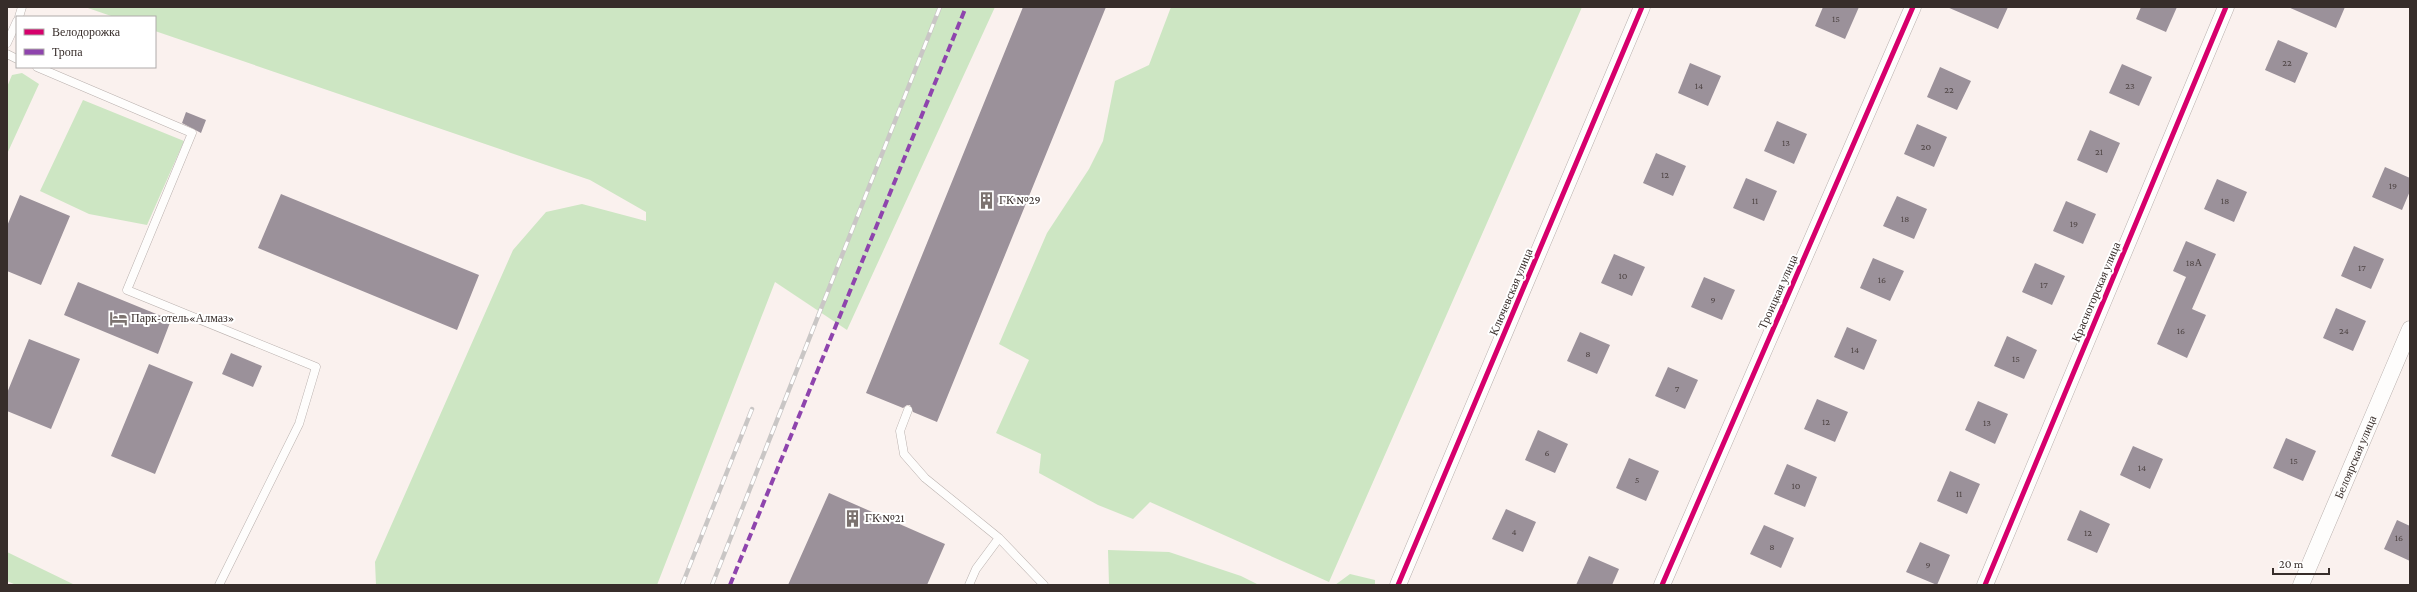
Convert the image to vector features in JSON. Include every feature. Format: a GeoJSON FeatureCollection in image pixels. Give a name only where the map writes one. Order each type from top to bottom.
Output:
{"type":"FeatureCollection","features":[{"type":"Feature","properties":{"kind":"street","name":"Ключевская улица"},"geometry":{"type":"LineString","coordinates":[[1398,585],[1642,7]]}},
{"type":"Feature","properties":{"kind":"street","name":"Троицкая улица"},"geometry":{"type":"LineString","coordinates":[[1662,585],[1914,7]]}},
{"type":"Feature","properties":{"kind":"street","name":"Красногорская улица"},"geometry":{"type":"LineString","coordinates":[[1986,585],[2226,7]]}},
{"type":"Feature","properties":{"kind":"street","name":"Белоярская улица"},"geometry":{"type":"LineString","coordinates":[[2301,585],[2410,329]]}},
{"type":"Feature","properties":{"kind":"lane"},"geometry":{"type":"LineString","coordinates":[[7,43],[16,23]]}},
{"type":"Feature","properties":{"kind":"lane"},"geometry":{"type":"LineString","coordinates":[[7,54],[16,58]]}},
{"type":"Feature","properties":{"kind":"lane"},"geometry":{"type":"LineString","coordinates":[[39,68],[192,133],[127,290],[316,367],[299,424],[218,585]]}},
{"type":"Feature","properties":{"kind":"lane"},"geometry":{"type":"LineString","coordinates":[[908,410],[900,431],[904,454],[925,478],[999,538],[1044,585]]}},
{"type":"Feature","properties":{"kind":"lane"},"geometry":{"type":"LineString","coordinates":[[969,585],[976,569],[999,538]]}},
{"type":"Feature","properties":{"kind":"green space"},"geometry":{"type":"Polygon","coordinates":[[[85,7],[995,7],[847,330],[775,282],[657,585],[376,585],[375,562],[513,250],[546,212],[582,204],[646,221],[646,212],[590,180],[156,31],[156,16],[111,16],[85,7]]]}},
{"type":"Feature","properties":{"kind":"green space"},"geometry":{"type":"Polygon","coordinates":[[[1171,7],[1582,7],[1329,582],[1150,502],[1133,519],[1098,505],[1039,473],[1041,454],[996,433],[1029,360],[999,344],[1047,233],[1089,169],[1103,141],[1115,81],[1149,65],[1171,7]]]}},
{"type":"Feature","properties":{"kind":"green space"},"geometry":{"type":"Polygon","coordinates":[[[22,73],[39,84],[7,154],[7,87],[12,75],[22,73]]]}},
{"type":"Feature","properties":{"kind":"green space"},"geometry":{"type":"Polygon","coordinates":[[[83,100],[184,141],[147,225],[89,214],[40,191],[83,100]]]}},
{"type":"Feature","properties":{"kind":"green space"},"geometry":{"type":"Polygon","coordinates":[[[1108,550],[1169,552],[1241,576],[1259,585],[1109,585],[1108,550]]]}},
{"type":"Feature","properties":{"kind":"green space"},"geometry":{"type":"Polygon","coordinates":[[[7,552],[75,585],[16,585],[7,581],[7,552]]]}},
{"type":"Feature","properties":{"kind":"green space"},"geometry":{"type":"Polygon","coordinates":[[[1350,574],[1375,580],[1375,585],[1335,585],[1350,574]]]}},
{"type":"Feature","properties":{"kind":"building","name":"ГК №29"},"geometry":{"type":"Polygon","coordinates":[[[1023,7],[1106,7],[937,422],[913,412],[910,405],[903,408],[866,393],[1023,7]]]}},
{"type":"Feature","properties":{"kind":"building"},"geometry":{"type":"Polygon","coordinates":[[[1823,7],[1859,7],[1845,39],[1815,26],[1823,7]]]}},
{"type":"Feature","properties":{"kind":"building"},"geometry":{"type":"Polygon","coordinates":[[[1947,7],[2008,7],[1998,29],[1947,7]]]}},
{"type":"Feature","properties":{"kind":"building"},"geometry":{"type":"Polygon","coordinates":[[[2141,7],[2177,7],[2166,32],[2136,19],[2141,7]]]}},
{"type":"Feature","properties":{"kind":"building"},"geometry":{"type":"Polygon","coordinates":[[[2288,7],[2345,7],[2336,28],[2288,7]]]}},
{"type":"Feature","properties":{"kind":"building"},"geometry":{"type":"Polygon","coordinates":[[[2278,40],[2308,53],[2295,83],[2265,70],[2278,40]]]}},
{"type":"Feature","properties":{"kind":"building"},"geometry":{"type":"Polygon","coordinates":[[[1690,63],[1721,76],[1708,106],[1678,93],[1690,63]]]}},
{"type":"Feature","properties":{"kind":"building"},"geometry":{"type":"Polygon","coordinates":[[[2122,64],[2152,77],[2139,106],[2109,93],[2122,64]]]}},
{"type":"Feature","properties":{"kind":"building"},"geometry":{"type":"Polygon","coordinates":[[[1940,67],[1971,81],[1957,110],[1927,97],[1940,67]]]}},
{"type":"Feature","properties":{"kind":"building"},"geometry":{"type":"Polygon","coordinates":[[[186,112],[206,120],[201,133],[182,123],[186,112]]]}},
{"type":"Feature","properties":{"kind":"building"},"geometry":{"type":"Polygon","coordinates":[[[1777,121],[1807,134],[1794,164],[1764,151],[1777,121]]]}},
{"type":"Feature","properties":{"kind":"building"},"geometry":{"type":"Polygon","coordinates":[[[1917,124],[1947,137],[1934,167],[1904,154],[1917,124]]]}},
{"type":"Feature","properties":{"kind":"building"},"geometry":{"type":"Polygon","coordinates":[[[2090,130],[2120,143],[2107,173],[2077,160],[2090,130]]]}},
{"type":"Feature","properties":{"kind":"building"},"geometry":{"type":"Polygon","coordinates":[[[1656,153],[1686,166],[1673,196],[1643,183],[1656,153]]]}},
{"type":"Feature","properties":{"kind":"building"},"geometry":{"type":"Polygon","coordinates":[[[2385,167],[2410,178],[2410,191],[2402,210],[2372,197],[2385,167]]]}},
{"type":"Feature","properties":{"kind":"building"},"geometry":{"type":"Polygon","coordinates":[[[1746,178],[1777,191],[1764,221],[1733,208],[1746,178]]]}},
{"type":"Feature","properties":{"kind":"building"},"geometry":{"type":"Polygon","coordinates":[[[2217,179],[2247,192],[2234,222],[2204,209],[2217,179]]]}},
{"type":"Feature","properties":{"kind":"building"},"geometry":{"type":"Polygon","coordinates":[[[281,194],[479,275],[457,330],[258,248],[281,194]]]}},
{"type":"Feature","properties":{"kind":"building"},"geometry":{"type":"Polygon","coordinates":[[[20,195],[70,216],[41,285],[7,271],[7,226],[20,195]]]}},
{"type":"Feature","properties":{"kind":"building"},"geometry":{"type":"Polygon","coordinates":[[[1897,196],[1927,209],[1914,239],[1883,226],[1897,196]]]}},
{"type":"Feature","properties":{"kind":"building"},"geometry":{"type":"Polygon","coordinates":[[[2066,201],[2096,214],[2083,244],[2053,231],[2066,201]]]}},
{"type":"Feature","properties":{"kind":"building"},"geometry":{"type":"Polygon","coordinates":[[[2186,241],[2216,254],[2192,309],[2206,315],[2187,358],[2157,344],[2186,277],[2173,271],[2186,241]]]}},
{"type":"Feature","properties":{"kind":"building"},"geometry":{"type":"Polygon","coordinates":[[[2354,246],[2384,259],[2371,289],[2341,276],[2354,246]]]}},
{"type":"Feature","properties":{"kind":"building"},"geometry":{"type":"Polygon","coordinates":[[[1614,254],[1645,267],[1632,296],[1601,283],[1614,254]]]}},
{"type":"Feature","properties":{"kind":"building"},"geometry":{"type":"Polygon","coordinates":[[[1873,258],[1904,271],[1890,301],[1860,288],[1873,258]]]}},
{"type":"Feature","properties":{"kind":"building"},"geometry":{"type":"Polygon","coordinates":[[[2035,263],[2065,276],[2052,305],[2022,292],[2035,263]]]}},
{"type":"Feature","properties":{"kind":"building"},"geometry":{"type":"Polygon","coordinates":[[[1704,277],[1735,290],[1722,320],[1691,307],[1704,277]]]}},
{"type":"Feature","properties":{"kind":"building","name":"Парк-отель«Алмаз»"},"geometry":{"type":"Polygon","coordinates":[[[78,282],[171,320],[158,354],[64,315],[78,282]]]}},
{"type":"Feature","properties":{"kind":"building"},"geometry":{"type":"Polygon","coordinates":[[[2336,308],[2366,321],[2353,351],[2323,338],[2336,308]]]}},
{"type":"Feature","properties":{"kind":"building"},"geometry":{"type":"Polygon","coordinates":[[[1847,327],[1877,340],[1864,370],[1834,357],[1847,327]]]}},
{"type":"Feature","properties":{"kind":"building"},"geometry":{"type":"Polygon","coordinates":[[[1580,332],[1610,345],[1597,374],[1567,361],[1580,332]]]}},
{"type":"Feature","properties":{"kind":"building"},"geometry":{"type":"Polygon","coordinates":[[[2007,336],[2037,350],[2024,379],[1994,366],[2007,336]]]}},
{"type":"Feature","properties":{"kind":"building"},"geometry":{"type":"Polygon","coordinates":[[[29,339],[80,359],[51,429],[7,411],[7,393],[29,339]]]}},
{"type":"Feature","properties":{"kind":"building"},"geometry":{"type":"Polygon","coordinates":[[[231,353],[262,366],[253,387],[222,374],[231,353]]]}},
{"type":"Feature","properties":{"kind":"building"},"geometry":{"type":"Polygon","coordinates":[[[149,364],[193,382],[155,474],[111,456],[149,364]]]}},
{"type":"Feature","properties":{"kind":"building"},"geometry":{"type":"Polygon","coordinates":[[[1668,367],[1698,380],[1685,409],[1655,396],[1668,367]]]}},
{"type":"Feature","properties":{"kind":"building"},"geometry":{"type":"Polygon","coordinates":[[[1817,399],[1848,412],[1835,442],[1804,429],[1817,399]]]}},
{"type":"Feature","properties":{"kind":"building"},"geometry":{"type":"Polygon","coordinates":[[[1978,401],[2008,414],[1995,444],[1965,430],[1978,401]]]}},
{"type":"Feature","properties":{"kind":"building"},"geometry":{"type":"Polygon","coordinates":[[[1538,430],[1568,444],[1555,473],[1525,460],[1538,430]]]}},
{"type":"Feature","properties":{"kind":"building"},"geometry":{"type":"Polygon","coordinates":[[[2286,438],[2316,451],[2303,481],[2273,468],[2286,438]]]}},
{"type":"Feature","properties":{"kind":"building"},"geometry":{"type":"Polygon","coordinates":[[[2133,446],[2163,459],[2150,489],[2120,475],[2133,446]]]}},
{"type":"Feature","properties":{"kind":"building"},"geometry":{"type":"Polygon","coordinates":[[[1629,458],[1659,471],[1646,501],[1616,488],[1629,458]]]}},
{"type":"Feature","properties":{"kind":"building"},"geometry":{"type":"Polygon","coordinates":[[[1787,464],[1817,477],[1805,507],[1774,494],[1787,464]]]}},
{"type":"Feature","properties":{"kind":"building"},"geometry":{"type":"Polygon","coordinates":[[[1950,471],[1980,484],[1967,514],[1937,501],[1950,471]]]}},
{"type":"Feature","properties":{"kind":"building","name":"ГК №21"},"geometry":{"type":"Polygon","coordinates":[[[829,493],[945,544],[927,585],[788,585],[829,493]]]}},
{"type":"Feature","properties":{"kind":"building"},"geometry":{"type":"Polygon","coordinates":[[[1506,509],[1536,522],[1523,552],[1492,539],[1506,509]]]}},
{"type":"Feature","properties":{"kind":"building"},"geometry":{"type":"Polygon","coordinates":[[[2080,510],[2110,524],[2097,553],[2067,540],[2080,510]]]}},
{"type":"Feature","properties":{"kind":"building"},"geometry":{"type":"Polygon","coordinates":[[[2397,520],[2410,526],[2410,561],[2384,549],[2397,520]]]}},
{"type":"Feature","properties":{"kind":"building"},"geometry":{"type":"Polygon","coordinates":[[[1764,525],[1794,538],[1781,568],[1750,554],[1764,525]]]}},
{"type":"Feature","properties":{"kind":"building"},"geometry":{"type":"Polygon","coordinates":[[[1920,542],[1950,555],[1937,585],[1906,572],[1920,542]]]}},
{"type":"Feature","properties":{"kind":"building"},"geometry":{"type":"Polygon","coordinates":[[[1589,556],[1619,569],[1612,585],[1576,585],[1589,556]]]}},
{"type":"Feature","properties":{"kind":"railway"},"geometry":{"type":"LineString","coordinates":[[712,585],[940,7]]}},
{"type":"Feature","properties":{"kind":"railway"},"geometry":{"type":"LineString","coordinates":[[682,585],[752,409]]}},
{"type":"Feature","properties":{"kind":"marked path"},"geometry":{"type":"LineString","coordinates":[[730,585],[966,7]]}},
{"type":"Feature","properties":{"kind":"cycle path"},"geometry":{"type":"LineString","coordinates":[[1398,585],[1642,7]]}},
{"type":"Feature","properties":{"kind":"cycle path"},"geometry":{"type":"LineString","coordinates":[[1662,585],[1913,7]]}},
{"type":"Feature","properties":{"kind":"cycle path"},"geometry":{"type":"LineString","coordinates":[[1985,585],[2226,7]]}},
{"type":"Feature","properties":{"kind":"place","name":"ГК №29"},"geometry":{"type":"Point","coordinates":[986,200]}},
{"type":"Feature","properties":{"kind":"place","name":"Парк-отель«Алмаз»"},"geometry":{"type":"Point","coordinates":[118,318]}},
{"type":"Feature","properties":{"kind":"place","name":"ГК №21"},"geometry":{"type":"Point","coordinates":[852,518]}}]}
